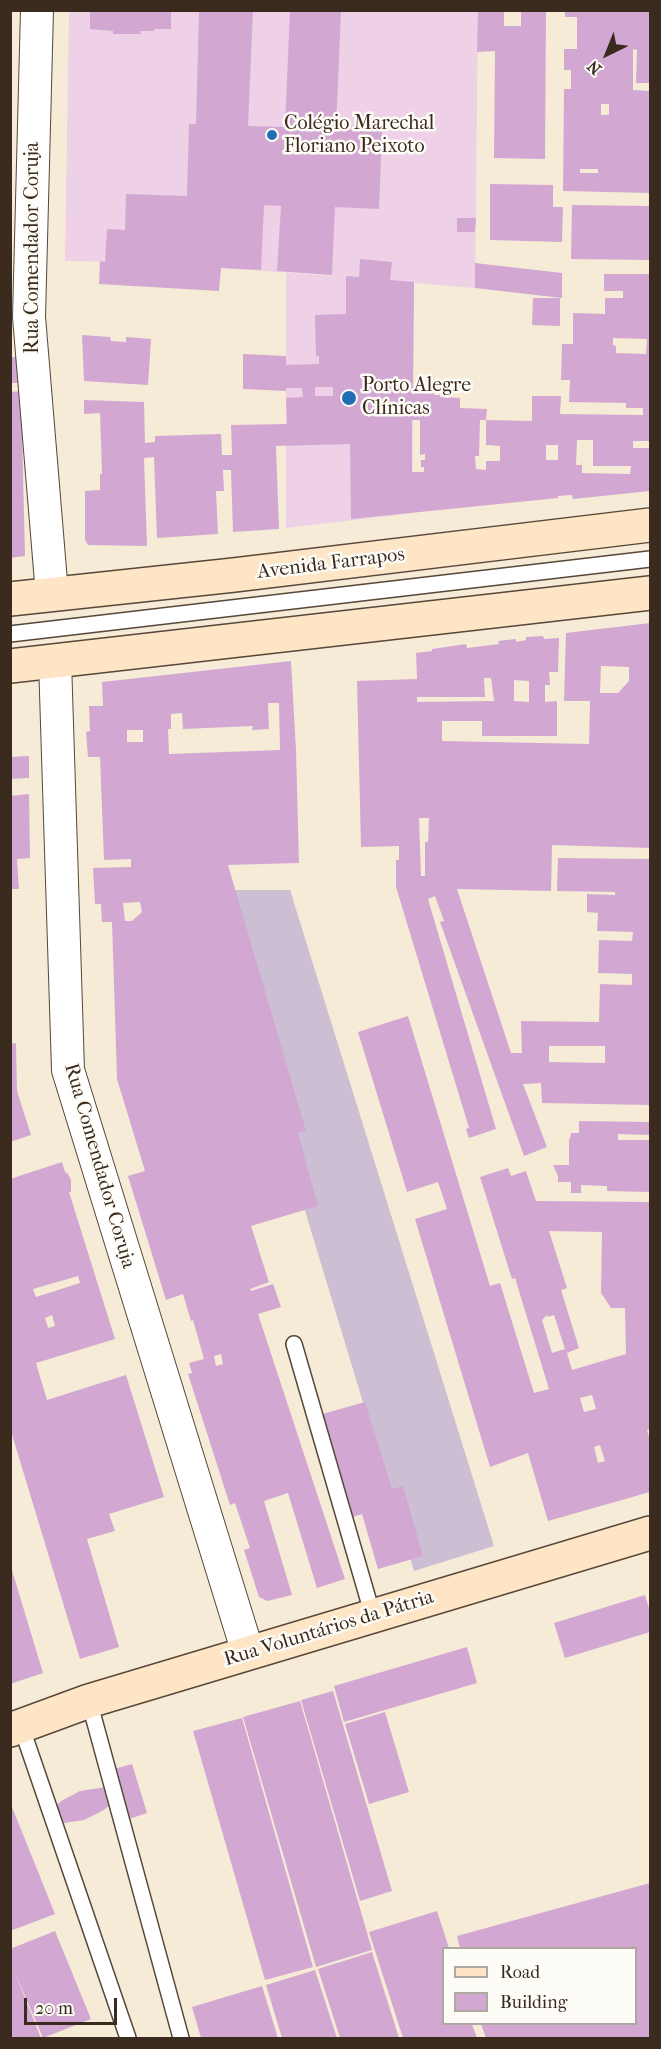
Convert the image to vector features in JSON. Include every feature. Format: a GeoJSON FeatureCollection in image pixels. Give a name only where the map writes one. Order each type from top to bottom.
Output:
{"type":"FeatureCollection","features":[{"type":"Feature","properties":{"kind":"main road","name":"Avenida Farrapos"},"geometry":{"type":"LineString","coordinates":[[10,599],[246,574],[651,525]]}},
{"type":"Feature","properties":{"kind":"main road"},"geometry":{"type":"LineString","coordinates":[[10,666],[651,593]]}},
{"type":"Feature","properties":{"kind":"main road","name":"Rua Voluntários da Pátria"},"geometry":{"type":"LineString","coordinates":[[16,1728],[89,1701],[651,1533]]}},
{"type":"Feature","properties":{"kind":"street","name":"Rua Comendador Coruja"},"geometry":{"type":"LineString","coordinates":[[37,10],[20,318],[52,594]]}},
{"type":"Feature","properties":{"kind":"street","name":"Rua Comendador Coruja"},"geometry":{"type":"LineString","coordinates":[[55,661],[68,1070],[248,1653]]}},
{"type":"Feature","properties":{"kind":"lane"},"geometry":{"type":"LineString","coordinates":[[10,634],[651,559]]}},
{"type":"Feature","properties":{"kind":"lane"},"geometry":{"type":"LineString","coordinates":[[294,1344],[373,1616]]}},
{"type":"Feature","properties":{"kind":"lane"},"geometry":{"type":"LineString","coordinates":[[89,1701],[181,2038]]}},
{"type":"Feature","properties":{"kind":"lane"},"geometry":{"type":"LineString","coordinates":[[16,1728],[128,2038]]}},
{"type":"Feature","properties":{"kind":"shaded area","name":"Colégio Marechal Floriano Peixoto"},"geometry":{"type":"Polygon","coordinates":[[[69,11],[478,11],[475,288],[414,283],[412,513],[286,528],[286,273],[373,278],[124,262],[65,261],[69,11]]]}},
{"type":"Feature","properties":{"kind":"shaded area"},"geometry":{"type":"Polygon","coordinates":[[[208,890],[290,890],[494,1546],[414,1571],[208,890]]]}},
{"type":"Feature","properties":{"kind":"building"},"geometry":{"type":"Polygon","coordinates":[[[90,10],[171,10],[171,29],[140,31],[141,34],[113,34],[113,31],[90,29],[90,10]]]}},
{"type":"Feature","properties":{"kind":"building"},"geometry":{"type":"Polygon","coordinates":[[[199,10],[253,10],[248,126],[285,127],[290,10],[341,10],[336,129],[382,131],[379,209],[335,207],[332,275],[277,271],[281,206],[264,205],[261,270],[221,268],[219,291],[99,284],[100,261],[105,262],[107,229],[125,230],[126,194],[187,196],[189,124],[196,124],[199,10]]]}},
{"type":"Feature","properties":{"kind":"building"},"geometry":{"type":"Polygon","coordinates":[[[478,10],[504,10],[504,26],[521,26],[521,10],[546,10],[545,159],[494,158],[495,51],[477,52],[478,10]]]}},
{"type":"Feature","properties":{"kind":"building"},"geometry":{"type":"Polygon","coordinates":[[[565,10],[650,10],[650,83],[636,83],[637,50],[633,49],[633,90],[650,91],[650,193],[563,191],[564,89],[571,89],[571,70],[564,70],[564,49],[577,49],[577,17],[565,17],[565,10]],[[601,104],[601,115],[609,115],[609,104],[601,104]],[[580,169],[580,173],[598,173],[598,169],[580,169]]]}},
{"type":"Feature","properties":{"kind":"building"},"geometry":{"type":"Polygon","coordinates":[[[490,184],[553,185],[553,207],[563,207],[562,242],[490,240],[490,184]]]}},
{"type":"Feature","properties":{"kind":"building"},"geometry":{"type":"Polygon","coordinates":[[[572,205],[650,206],[650,260],[571,259],[572,205]]]}},
{"type":"Feature","properties":{"kind":"building"},"geometry":{"type":"Polygon","coordinates":[[[457,218],[476,218],[475,232],[457,232],[457,218]]]}},
{"type":"Feature","properties":{"kind":"building"},"geometry":{"type":"Polygon","coordinates":[[[360,259],[392,262],[390,280],[414,282],[413,391],[434,391],[434,395],[440,395],[440,397],[460,398],[460,408],[487,409],[486,420],[532,421],[532,396],[561,396],[560,414],[643,415],[643,408],[626,408],[626,403],[569,402],[570,380],[561,380],[562,344],[573,344],[573,313],[605,314],[605,298],[623,298],[623,291],[604,291],[604,274],[650,274],[650,441],[633,441],[633,448],[650,448],[650,491],[573,499],[572,495],[558,496],[558,498],[351,519],[350,444],[276,446],[279,529],[233,532],[231,470],[223,470],[224,491],[216,491],[218,534],[157,538],[154,457],[144,458],[147,546],[88,545],[85,540],[85,491],[100,490],[100,474],[102,474],[100,413],[84,414],[84,400],[144,402],[145,443],[155,442],[155,436],[221,434],[222,455],[232,455],[231,425],[287,424],[286,398],[303,397],[302,388],[286,388],[286,391],[243,389],[243,354],[286,356],[286,365],[319,364],[319,356],[316,356],[315,315],[346,314],[346,276],[359,277],[360,259]],[[613,338],[613,345],[616,346],[616,353],[646,354],[647,339],[613,338]],[[315,387],[315,396],[333,396],[333,387],[315,387]],[[412,420],[412,472],[424,472],[421,460],[425,460],[425,454],[420,455],[420,420],[412,420]],[[480,420],[479,456],[475,456],[476,469],[486,470],[486,461],[500,461],[500,446],[486,445],[486,420],[480,420]],[[577,440],[576,465],[582,465],[582,473],[630,474],[631,466],[593,466],[593,440],[577,440]],[[546,445],[546,460],[558,460],[558,445],[546,445]]]}},
{"type":"Feature","properties":{"kind":"building"},"geometry":{"type":"Polygon","coordinates":[[[475,263],[562,273],[562,298],[475,288],[475,263]]]}},
{"type":"Feature","properties":{"kind":"building"},"geometry":{"type":"Polygon","coordinates":[[[533,298],[560,298],[560,326],[532,325],[533,298]]]}},
{"type":"Feature","properties":{"kind":"building"},"geometry":{"type":"Polygon","coordinates":[[[82,335],[110,337],[111,341],[126,342],[126,337],[151,339],[148,385],[84,381],[82,335]]]}},
{"type":"Feature","properties":{"kind":"building"},"geometry":{"type":"Polygon","coordinates":[[[10,357],[21,357],[21,383],[10,383],[10,357]]]}},
{"type":"Feature","properties":{"kind":"building"},"geometry":{"type":"Polygon","coordinates":[[[21,391],[25,556],[10,558],[10,392],[21,391]]]}},
{"type":"Feature","properties":{"kind":"building"},"geometry":{"type":"Polygon","coordinates":[[[650,623],[650,848],[552,845],[551,891],[457,889],[511,1053],[522,1053],[521,1021],[599,1022],[600,984],[632,985],[632,974],[598,973],[599,940],[632,941],[633,932],[597,931],[598,913],[587,912],[587,894],[615,895],[615,892],[557,891],[558,858],[650,859],[650,1105],[542,1103],[541,1083],[523,1084],[547,1147],[524,1156],[440,922],[444,921],[435,896],[428,899],[496,1129],[469,1138],[466,1129],[469,1128],[396,887],[396,860],[399,860],[399,846],[361,847],[357,681],[417,679],[416,653],[432,651],[432,649],[466,644],[467,648],[499,644],[498,641],[516,639],[516,642],[526,640],[526,637],[559,638],[558,672],[549,672],[550,685],[545,685],[545,702],[557,701],[557,736],[482,736],[482,721],[442,721],[442,741],[589,744],[590,701],[564,701],[566,633],[650,623]],[[601,666],[600,693],[618,693],[629,681],[629,667],[601,666]],[[484,678],[485,697],[417,697],[417,702],[494,701],[491,678],[484,678]],[[514,680],[514,701],[529,702],[529,681],[514,680]],[[419,818],[421,876],[425,876],[425,842],[428,842],[429,818],[419,818]],[[549,1046],[549,1062],[605,1063],[605,1046],[549,1046]]]}},
{"type":"Feature","properties":{"kind":"building"},"geometry":{"type":"Polygon","coordinates":[[[291,661],[299,863],[228,865],[306,1131],[298,1133],[318,1206],[251,1226],[269,1282],[250,1289],[251,1291],[273,1284],[281,1307],[258,1314],[345,1579],[317,1588],[288,1493],[264,1501],[292,1595],[267,1601],[259,1597],[244,1550],[250,1548],[235,1503],[230,1505],[188,1374],[192,1373],[189,1363],[204,1359],[193,1320],[191,1321],[183,1294],[166,1300],[128,1176],[145,1171],[117,1079],[112,922],[102,922],[101,904],[95,904],[93,868],[131,867],[131,859],[104,860],[100,757],[88,757],[86,732],[90,731],[89,706],[103,706],[102,682],[291,661]],[[268,703],[269,729],[252,730],[253,726],[183,729],[182,713],[171,714],[171,729],[168,729],[169,754],[280,750],[279,703],[268,703]],[[127,730],[127,742],[143,742],[143,730],[127,730]],[[140,902],[123,903],[125,921],[132,921],[142,912],[140,902]],[[221,1354],[214,1356],[216,1366],[223,1364],[221,1354]]]}},
{"type":"Feature","properties":{"kind":"building"},"geometry":{"type":"Polygon","coordinates":[[[29,756],[29,778],[10,779],[10,757],[29,756]]]}},
{"type":"Feature","properties":{"kind":"building"},"geometry":{"type":"Polygon","coordinates":[[[29,794],[30,858],[17,859],[19,889],[10,889],[10,796],[29,794]]]}},
{"type":"Feature","properties":{"kind":"building"},"geometry":{"type":"Polygon","coordinates":[[[408,1016],[490,1286],[500,1283],[534,1393],[549,1389],[515,1278],[512,1279],[480,1177],[508,1168],[511,1176],[526,1171],[536,1201],[650,1202],[650,1429],[647,1430],[650,1440],[650,1492],[548,1521],[528,1453],[490,1467],[415,1219],[447,1209],[438,1182],[407,1192],[358,1032],[408,1016]],[[549,1231],[567,1288],[561,1290],[579,1348],[567,1353],[572,1370],[626,1354],[625,1308],[611,1308],[601,1293],[602,1232],[549,1231]],[[547,1315],[542,1320],[552,1353],[565,1349],[554,1315],[548,1317],[547,1315]],[[592,1395],[580,1398],[584,1412],[596,1409],[592,1395]],[[600,1445],[594,1447],[598,1463],[605,1461],[600,1445]]]}},
{"type":"Feature","properties":{"kind":"building"},"geometry":{"type":"Polygon","coordinates":[[[16,1043],[17,1091],[31,1135],[10,1142],[10,1044],[16,1043]]]}},
{"type":"Feature","properties":{"kind":"building"},"geometry":{"type":"Polygon","coordinates":[[[579,1121],[650,1122],[650,1135],[618,1134],[618,1140],[650,1140],[650,1192],[607,1191],[607,1186],[581,1185],[581,1193],[571,1193],[571,1182],[558,1182],[553,1165],[569,1165],[569,1139],[571,1133],[579,1133],[579,1121]]]}},
{"type":"Feature","properties":{"kind":"building"},"geometry":{"type":"Polygon","coordinates":[[[62,1162],[71,1180],[71,1192],[69,1192],[115,1339],[36,1363],[47,1400],[126,1375],[164,1497],[109,1514],[115,1531],[87,1539],[119,1647],[80,1659],[10,1428],[10,1179],[62,1162]],[[78,1276],[33,1289],[36,1297],[80,1283],[78,1276]],[[52,1315],[45,1318],[48,1328],[55,1326],[52,1315]]]}},
{"type":"Feature","properties":{"kind":"building"},"geometry":{"type":"Polygon","coordinates":[[[365,1402],[392,1489],[403,1486],[423,1556],[378,1569],[362,1514],[350,1518],[319,1415],[365,1402]]]}},
{"type":"Feature","properties":{"kind":"building"},"geometry":{"type":"Polygon","coordinates":[[[10,1568],[43,1673],[10,1684],[10,1568]]]}},
{"type":"Feature","properties":{"kind":"building"},"geometry":{"type":"Polygon","coordinates":[[[645,1595],[650,1612],[650,1632],[565,1658],[554,1623],[645,1595]]]}},
{"type":"Feature","properties":{"kind":"building"},"geometry":{"type":"Polygon","coordinates":[[[467,1647],[477,1683],[344,1722],[334,1686],[467,1647]]]}},
{"type":"Feature","properties":{"kind":"building"},"geometry":{"type":"Polygon","coordinates":[[[333,1691],[392,1891],[360,1901],[301,1700],[333,1691]]]}},
{"type":"Feature","properties":{"kind":"building"},"geometry":{"type":"Polygon","coordinates":[[[300,1701],[372,1950],[316,1967],[243,1717],[300,1701]]]}},
{"type":"Feature","properties":{"kind":"building"},"geometry":{"type":"Polygon","coordinates":[[[385,1712],[409,1792],[369,1804],[345,1724],[385,1712]]]}},
{"type":"Feature","properties":{"kind":"building"},"geometry":{"type":"Polygon","coordinates":[[[242,1718],[313,1967],[265,1980],[193,1731],[242,1718]]]}},
{"type":"Feature","properties":{"kind":"building"},"geometry":{"type":"Polygon","coordinates":[[[132,1764],[147,1813],[129,1819],[114,1769],[132,1764]]]}},
{"type":"Feature","properties":{"kind":"building"},"geometry":{"type":"Polygon","coordinates":[[[106,1787],[113,1803],[84,1820],[57,1824],[51,1809],[80,1791],[106,1787]]]}},
{"type":"Feature","properties":{"kind":"building"},"geometry":{"type":"Polygon","coordinates":[[[10,1802],[55,1914],[10,1931],[10,1802]]]}},
{"type":"Feature","properties":{"kind":"building"},"geometry":{"type":"Polygon","coordinates":[[[650,1883],[650,2038],[486,2038],[481,2025],[637,2025],[637,1947],[460,1947],[457,1936],[650,1883]]]}},
{"type":"Feature","properties":{"kind":"building"},"geometry":{"type":"Polygon","coordinates":[[[437,1911],[449,1947],[442,1947],[442,2025],[472,2025],[477,2038],[403,2038],[369,1932],[437,1911]]]}},
{"type":"Feature","properties":{"kind":"building"},"geometry":{"type":"Polygon","coordinates":[[[55,1931],[91,2019],[43,2038],[10,1961],[10,1949],[55,1931]]]}},
{"type":"Feature","properties":{"kind":"building"},"geometry":{"type":"Polygon","coordinates":[[[372,1952],[399,2038],[340,2038],[318,1969],[372,1952]]]}},
{"type":"Feature","properties":{"kind":"building"},"geometry":{"type":"Polygon","coordinates":[[[11,1963],[41,2038],[10,2038],[11,1963]]]}},
{"type":"Feature","properties":{"kind":"building"},"geometry":{"type":"Polygon","coordinates":[[[315,1970],[337,2038],[282,2038],[266,1985],[315,1970]]]}},
{"type":"Feature","properties":{"kind":"building"},"geometry":{"type":"Polygon","coordinates":[[[262,1986],[278,2038],[201,2038],[192,2007],[262,1986]]]}},
{"type":"Feature","properties":{"kind":"place","name":"Colégio Marechal Floriano Peixoto"},"geometry":{"type":"Point","coordinates":[272,135]}},
{"type":"Feature","properties":{"kind":"place","name":"Porto Alegre Clínicas"},"geometry":{"type":"Point","coordinates":[349,398]}}]}
